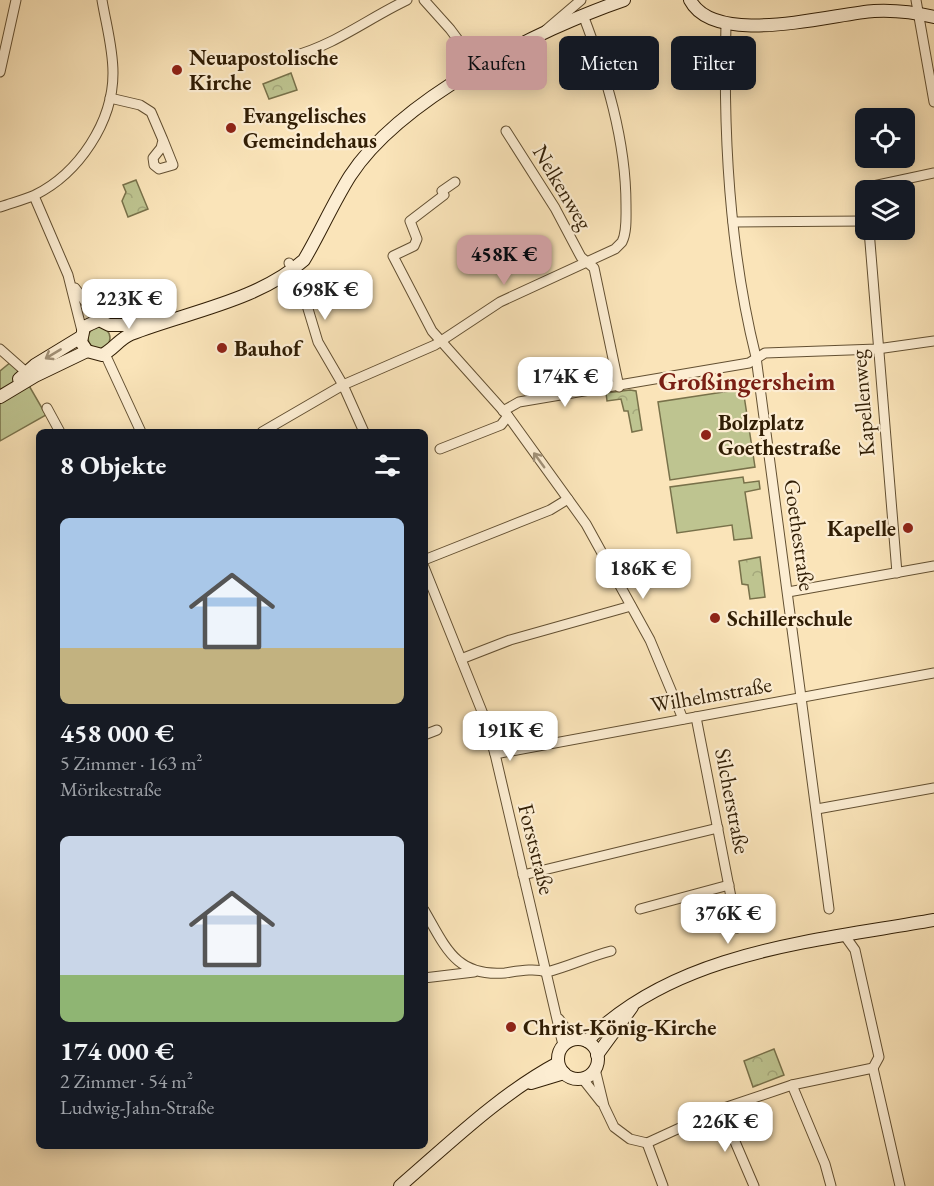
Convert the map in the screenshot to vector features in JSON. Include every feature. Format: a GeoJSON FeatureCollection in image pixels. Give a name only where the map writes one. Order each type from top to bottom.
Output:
{"type":"FeatureCollection","features":[{"type":"Feature","properties":{"kind":"main road"},"geometry":{"type":"LineString","coordinates":[[539,36],[583,15],[624,0]]}},
{"type":"Feature","properties":{"kind":"main road"},"geometry":{"type":"LineString","coordinates":[[690,0],[700,13],[726,24],[775,24],[873,11],[934,17]]}},
{"type":"Feature","properties":{"kind":"main road"},"geometry":{"type":"LineString","coordinates":[[2,396],[78,354],[87,351],[98,355],[105,354],[114,344],[128,335],[237,298],[276,278],[291,266],[315,236],[351,176],[386,137],[447,90]]}},
{"type":"Feature","properties":{"kind":"main road"},"geometry":{"type":"LineString","coordinates":[[2,396],[26,372],[81,334],[88,323],[171,320]]}},
{"type":"Feature","properties":{"kind":"main road"},"geometry":{"type":"LineString","coordinates":[[104,322],[113,329],[114,344]]}},
{"type":"Feature","properties":{"kind":"main road"},"geometry":{"type":"LineString","coordinates":[[81,334],[87,351]]}},
{"type":"Feature","properties":{"kind":"main road"},"geometry":{"type":"LineString","coordinates":[[632,1006],[597,1055],[595,1069],[582,1078],[573,1078],[561,1068],[558,1053],[568,1042],[587,1041],[606,1021],[676,980],[717,964],[776,949],[934,920]]}},
{"type":"Feature","properties":{"kind":"main road"},"geometry":{"type":"LineString","coordinates":[[587,1041],[597,1055]]}},
{"type":"Feature","properties":{"kind":"main road"},"geometry":{"type":"LineString","coordinates":[[400,1186],[522,1086],[561,1068]]}},
{"type":"Feature","properties":{"kind":"street"},"geometry":{"type":"LineString","coordinates":[[0,72],[16,0]]}},
{"type":"Feature","properties":{"kind":"street"},"geometry":{"type":"LineString","coordinates":[[0,207],[34,196],[62,177],[86,151],[97,132],[110,98],[112,61],[102,0]]}},
{"type":"Feature","properties":{"kind":"street"},"geometry":{"type":"LineString","coordinates":[[293,56],[319,50],[367,19],[407,0]]}},
{"type":"Feature","properties":{"kind":"street"},"geometry":{"type":"LineString","coordinates":[[424,0],[455,36]]}},
{"type":"Feature","properties":{"kind":"street"},"geometry":{"type":"LineString","coordinates":[[543,34],[556,18],[568,13],[581,0]]}},
{"type":"Feature","properties":{"kind":"street"},"geometry":{"type":"LineString","coordinates":[[916,0],[934,102]]}},
{"type":"Feature","properties":{"kind":"street"},"geometry":{"type":"LineString","coordinates":[[270,429],[343,384],[440,342],[500,302],[622,243],[626,182],[617,127],[604,73],[583,15]]}},
{"type":"Feature","properties":{"kind":"street","name":"Goethestraße"},"geometry":{"type":"LineString","coordinates":[[726,24],[726,119],[740,284],[756,357],[829,909]]}},
{"type":"Feature","properties":{"kind":"street"},"geometry":{"type":"LineString","coordinates":[[110,98],[140,105],[151,112],[163,141]]}},
{"type":"Feature","properties":{"kind":"street","name":"Nelkenweg"},"geometry":{"type":"LineString","coordinates":[[506,131],[555,207],[581,257],[594,268],[620,387]]}},
{"type":"Feature","properties":{"kind":"street"},"geometry":{"type":"LineString","coordinates":[[901,180],[934,173]]}},
{"type":"Feature","properties":{"kind":"street"},"geometry":{"type":"LineString","coordinates":[[455,182],[442,191],[444,195],[410,221],[417,239],[414,246],[393,256],[440,342],[507,416],[586,524],[650,640],[683,719]]}},
{"type":"Feature","properties":{"kind":"street"},"geometry":{"type":"LineString","coordinates":[[34,196],[68,275],[88,308],[104,322]]}},
{"type":"Feature","properties":{"kind":"street"},"geometry":{"type":"LineString","coordinates":[[733,222],[855,221]]}},
{"type":"Feature","properties":{"kind":"street","name":"Kapellenweg"},"geometry":{"type":"LineString","coordinates":[[870,240],[897,573]]}},
{"type":"Feature","properties":{"kind":"street"},"geometry":{"type":"LineString","coordinates":[[291,266],[299,279],[318,342],[343,384],[363,429]]}},
{"type":"Feature","properties":{"kind":"street"},"geometry":{"type":"LineString","coordinates":[[68,275],[81,334]]}},
{"type":"Feature","properties":{"kind":"street"},"geometry":{"type":"LineString","coordinates":[[440,450],[501,425],[519,402],[620,387],[749,363],[756,357],[780,351],[877,349],[934,341]]}},
{"type":"Feature","properties":{"kind":"street"},"geometry":{"type":"LineString","coordinates":[[0,349],[26,372]]}},
{"type":"Feature","properties":{"kind":"street"},"geometry":{"type":"LineString","coordinates":[[105,354],[140,429]]}},
{"type":"Feature","properties":{"kind":"street"},"geometry":{"type":"LineString","coordinates":[[47,408],[58,429]]}},
{"type":"Feature","properties":{"kind":"street"},"geometry":{"type":"LineString","coordinates":[[428,558],[550,510],[568,499]]}},
{"type":"Feature","properties":{"kind":"street"},"geometry":{"type":"LineString","coordinates":[[788,592],[934,566]]}},
{"type":"Feature","properties":{"kind":"street","name":"Forststraße"},"geometry":{"type":"LineString","coordinates":[[428,577],[461,659],[495,754],[556,1014],[568,1042]]}},
{"type":"Feature","properties":{"kind":"street"},"geometry":{"type":"LineString","coordinates":[[461,659],[510,640],[631,606]]}},
{"type":"Feature","properties":{"kind":"street","name":"Wilhelmstraße"},"geometry":{"type":"LineString","coordinates":[[495,754],[934,673]]}},
{"type":"Feature","properties":{"kind":"street","name":"Silcherstraße"},"geometry":{"type":"LineString","coordinates":[[696,717],[737,928]]}},
{"type":"Feature","properties":{"kind":"street"},"geometry":{"type":"LineString","coordinates":[[428,733],[437,730]]}},
{"type":"Feature","properties":{"kind":"street"},"geometry":{"type":"LineString","coordinates":[[817,809],[934,788]]}},
{"type":"Feature","properties":{"kind":"street"},"geometry":{"type":"LineString","coordinates":[[523,875],[718,828]]}},
{"type":"Feature","properties":{"kind":"street"},"geometry":{"type":"LineString","coordinates":[[640,909],[729,885]]}},
{"type":"Feature","properties":{"kind":"street"},"geometry":{"type":"LineString","coordinates":[[429,926],[455,961],[474,972]]}},
{"type":"Feature","properties":{"kind":"street"},"geometry":{"type":"LineString","coordinates":[[845,936],[855,950],[879,1057],[873,1068],[900,1186]]}},
{"type":"Feature","properties":{"kind":"street"},"geometry":{"type":"LineString","coordinates":[[428,978],[474,972],[491,974],[539,969],[547,972],[580,964],[583,959],[611,951]]}},
{"type":"Feature","properties":{"kind":"street"},"geometry":{"type":"LineString","coordinates":[[582,1078],[604,1106],[617,1131],[630,1139],[647,1143],[721,1109],[792,1084],[873,1068]]}},
{"type":"Feature","properties":{"kind":"street"},"geometry":{"type":"LineString","coordinates":[[595,1069],[604,1106]]}},
{"type":"Feature","properties":{"kind":"street"},"geometry":{"type":"LineString","coordinates":[[792,1084],[825,1164],[831,1186]]}},
{"type":"Feature","properties":{"kind":"street"},"geometry":{"type":"LineString","coordinates":[[721,1109],[754,1186]]}},
{"type":"Feature","properties":{"kind":"street"},"geometry":{"type":"LineString","coordinates":[[647,1143],[663,1186]]}},
{"type":"Feature","properties":{"kind":"green space"},"geometry":{"type":"Polygon","coordinates":[[[291,73],[297,90],[269,99],[263,84],[291,73]]]}},
{"type":"Feature","properties":{"kind":"green space"},"geometry":{"type":"Polygon","coordinates":[[[136,180],[148,209],[128,217],[122,201],[126,192],[123,185],[136,180]]]}},
{"type":"Feature","properties":{"kind":"green space"},"geometry":{"type":"Polygon","coordinates":[[[99,327],[107,330],[110,338],[107,346],[99,349],[91,346],[88,338],[91,330],[99,327]]]}},
{"type":"Feature","properties":{"kind":"green space"},"geometry":{"type":"Polygon","coordinates":[[[11,362],[20,370],[46,415],[0,441],[0,371],[11,362]]]}},
{"type":"Feature","properties":{"kind":"green space","name":"Bolzplatz Goethestraße"},"geometry":{"type":"Polygon","coordinates":[[[743,389],[755,467],[670,480],[658,402],[743,389]]]}},
{"type":"Feature","properties":{"kind":"green space"},"geometry":{"type":"Polygon","coordinates":[[[636,391],[642,430],[632,432],[628,411],[624,411],[621,399],[607,401],[606,393],[636,391]]]}},
{"type":"Feature","properties":{"kind":"green space"},"geometry":{"type":"Polygon","coordinates":[[[743,477],[744,483],[759,481],[760,489],[745,492],[752,538],[734,540],[732,525],[677,533],[670,487],[743,477]]]}},
{"type":"Feature","properties":{"kind":"green space"},"geometry":{"type":"Polygon","coordinates":[[[760,557],[765,597],[750,599],[748,585],[742,584],[739,561],[760,557]]]}},
{"type":"Feature","properties":{"kind":"green space"},"geometry":{"type":"Polygon","coordinates":[[[774,1049],[784,1075],[753,1087],[744,1061],[774,1049]]]}},
{"type":"Feature","properties":{"kind":"place","name":"Neuapostolische Kirche"},"geometry":{"type":"Point","coordinates":[177,70]}},
{"type":"Feature","properties":{"kind":"place","name":"Evangelisches Gemeindehaus"},"geometry":{"type":"Point","coordinates":[231,128]}},
{"type":"Feature","properties":{"kind":"place","name":"Bauhof"},"geometry":{"type":"Point","coordinates":[222,348]}},
{"type":"Feature","properties":{"kind":"place","name":"Bolzplatz Goethestraße"},"geometry":{"type":"Point","coordinates":[706,435]}},
{"type":"Feature","properties":{"kind":"place","name":"Kapelle"},"geometry":{"type":"Point","coordinates":[908,528]}},
{"type":"Feature","properties":{"kind":"place","name":"Schillerschule"},"geometry":{"type":"Point","coordinates":[715,618]}},
{"type":"Feature","properties":{"kind":"place","name":"Christ-König-Kirche"},"geometry":{"type":"Point","coordinates":[511,1027]}},
{"type":"Feature","properties":{"kind":"district","name":"Großingersheim"},"geometry":{"type":"Point","coordinates":[747,381]}}]}
